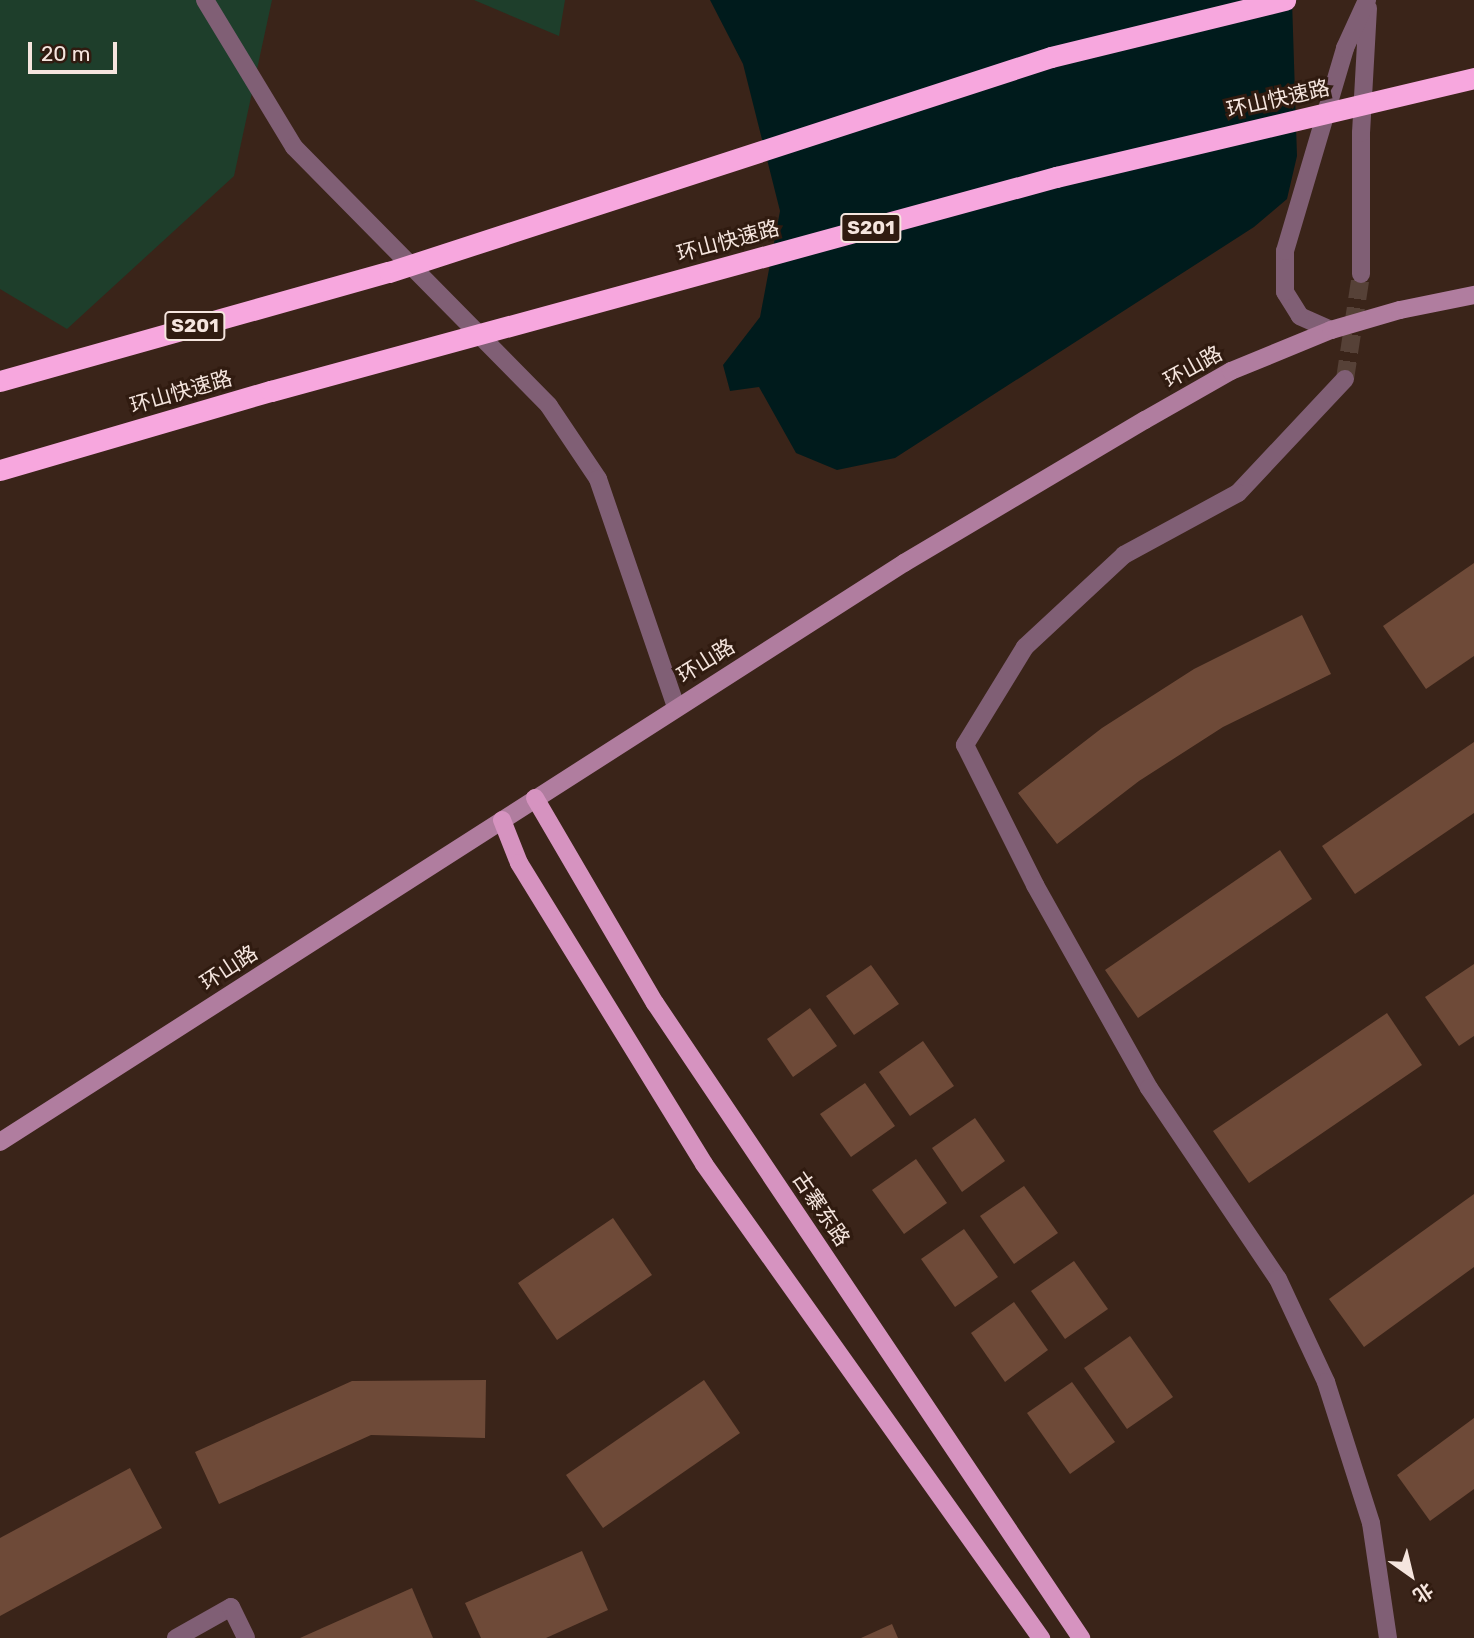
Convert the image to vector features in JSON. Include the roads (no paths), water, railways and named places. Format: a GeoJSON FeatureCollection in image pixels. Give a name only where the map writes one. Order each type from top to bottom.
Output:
{"type":"FeatureCollection","features":[{"type":"Feature","properties":{"kind":"highway","name":"S201"},"geometry":{"type":"LineString","coordinates":[[0,381],[389,272],[1051,57],[1285,0]]}},
{"type":"Feature","properties":{"kind":"highway","name":"环山快速路"},"geometry":{"type":"LineString","coordinates":[[0,470],[271,391],[1056,177],[1474,78]]}},
{"type":"Feature","properties":{"kind":"main road","name":"环山路"},"geometry":{"type":"LineString","coordinates":[[0,1142],[904,563],[1144,420],[1231,371],[1331,330],[1474,295]]}},
{"type":"Feature","properties":{"kind":"main road","name":"古寨东路"},"geometry":{"type":"LineString","coordinates":[[535,798],[655,1003],[1081,1638]]}},
{"type":"Feature","properties":{"kind":"main road"},"geometry":{"type":"LineString","coordinates":[[502,820],[519,863],[704,1164],[1041,1638]]}},
{"type":"Feature","properties":{"kind":"street"},"geometry":{"type":"LineString","coordinates":[[205,0],[294,147],[549,406],[591,468],[676,707]]}},
{"type":"Feature","properties":{"kind":"street"},"geometry":{"type":"LineString","coordinates":[[1360,274],[1360,133],[1368,0]]}},
{"type":"Feature","properties":{"kind":"street"},"geometry":{"type":"LineString","coordinates":[[1331,330],[1300,316],[1284,292],[1285,251],[1345,48],[1368,0]]}},
{"type":"Feature","properties":{"kind":"street"},"geometry":{"type":"LineString","coordinates":[[1345,379],[1238,493],[1125,555],[1025,646],[965,745],[1035,885],[1149,1088],[1278,1279],[1326,1382],[1371,1523],[1388,1638]]}},
{"type":"Feature","properties":{"kind":"street"},"geometry":{"type":"LineString","coordinates":[[176,1638],[231,1607],[246,1638]]}},
{"type":"Feature","properties":{"kind":"water"},"geometry":{"type":"Polygon","coordinates":[[[710,0],[1292,0],[1297,156],[1287,199],[1254,227],[895,458],[837,470],[796,453],[759,387],[730,391],[723,365],[760,317],[780,211],[743,64],[710,0]]]}},
{"type":"Feature","properties":{"kind":"tunnel"},"geometry":{"type":"LineString","coordinates":[[1345,379],[1361,274]]}}]}
